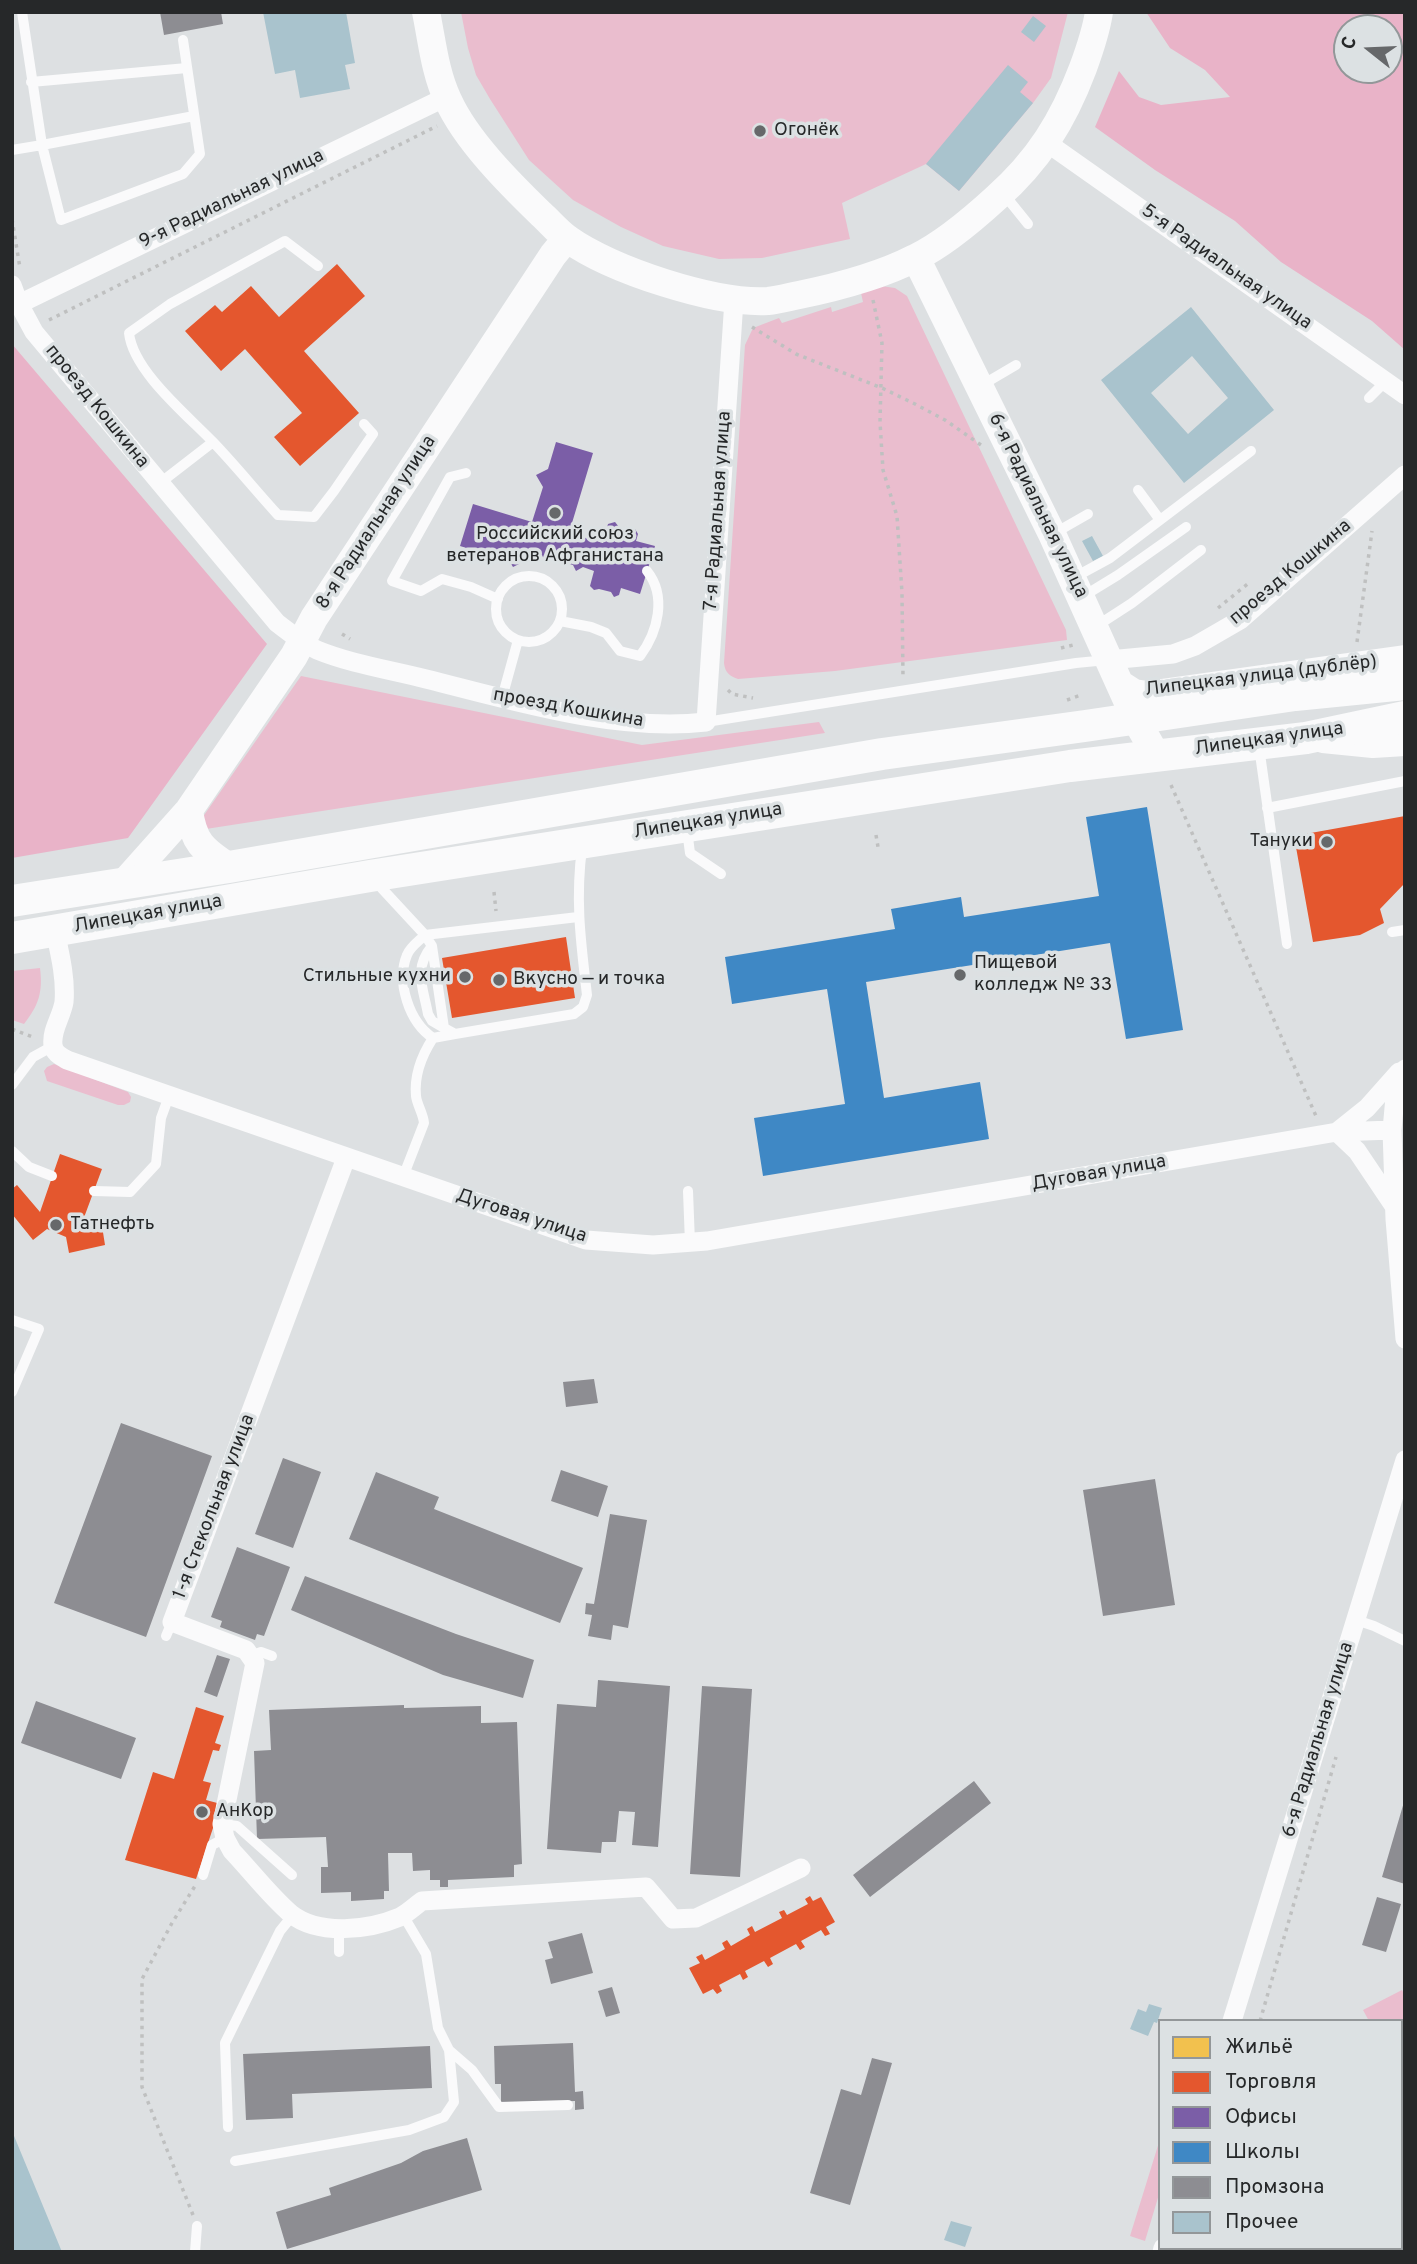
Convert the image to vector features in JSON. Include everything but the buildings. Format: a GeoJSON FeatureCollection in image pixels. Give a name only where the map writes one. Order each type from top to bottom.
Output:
{"type":"FeatureCollection","features":[{"type":"Feature","properties":{"kind":"main road"},"geometry":{"type":"LineString","coordinates":[[426,12],[434,57],[446,97],[458,119],[510,183],[567,238],[598,257],[633,272],[734,300],[769,301],[862,279],[916,258],[962,227],[1003,192],[1027,168],[1046,142],[1070,100],[1096,32],[1099,12]]}},
{"type":"Feature","properties":{"kind":"main road","name":"8-я Радиальная улица"},"geometry":{"type":"LineString","coordinates":[[123,884],[189,810],[302,642],[337,584],[553,254],[567,238]]}},
{"type":"Feature","properties":{"kind":"main road","name":"6-я Радиальная улица"},"geometry":{"type":"LineString","coordinates":[[916,258],[1052,534],[1135,718],[1156,755]]}},
{"type":"Feature","properties":{"kind":"main road","name":"Липецкая улица (дублёр)"},"geometry":{"type":"LineString","coordinates":[[1115,672],[1134,693],[1147,695],[1405,660]]}},
{"type":"Feature","properties":{"kind":"main road","name":"Липецкая улица (дублёр)"},"geometry":{"type":"LineString","coordinates":[[1295,695],[1405,660]]}},
{"type":"Feature","properties":{"kind":"main road","name":"Липецкая улица"},"geometry":{"type":"LineString","coordinates":[[12,901],[229,867],[882,754],[1295,695],[1405,684]]}},
{"type":"Feature","properties":{"kind":"main road","name":"Липецкая улица"},"geometry":{"type":"LineString","coordinates":[[12,938],[583,842],[1070,766],[1306,738],[1405,717]]}},
{"type":"Feature","properties":{"kind":"main road"},"geometry":{"type":"LineString","coordinates":[[1306,738],[1373,744],[1405,742]]}},
{"type":"Feature","properties":{"kind":"main road"},"geometry":{"type":"LineString","coordinates":[[189,810],[196,840],[229,867]]}},
{"type":"Feature","properties":{"kind":"street","name":"9-я Радиальная улица"},"geometry":{"type":"LineString","coordinates":[[16,305],[446,97]]}},
{"type":"Feature","properties":{"kind":"street","name":"5-я Радиальная улица"},"geometry":{"type":"LineString","coordinates":[[1046,142],[1405,395]]}},
{"type":"Feature","properties":{"kind":"street","name":"проезд Кошкина"},"geometry":{"type":"LineString","coordinates":[[12,285],[16,305],[34,331],[277,623],[302,642],[334,655],[502,698],[623,722],[677,725],[706,722]]}},
{"type":"Feature","properties":{"kind":"street","name":"7-я Радиальная улица"},"geometry":{"type":"LineString","coordinates":[[706,722],[734,300]]}},
{"type":"Feature","properties":{"kind":"street","name":"проезд Кошкина"},"geometry":{"type":"LineString","coordinates":[[1115,672],[1195,646],[1240,620],[1405,475]]}},
{"type":"Feature","properties":{"kind":"street"},"geometry":{"type":"LineString","coordinates":[[53,1046],[64,1006],[65,988],[55,931]]}},
{"type":"Feature","properties":{"kind":"street","name":"Дуговая улица"},"geometry":{"type":"LineString","coordinates":[[53,1046],[57,1055],[67,1060],[586,1240],[653,1245],[721,1239],[1337,1132],[1392,1130]]}},
{"type":"Feature","properties":{"kind":"street"},"geometry":{"type":"LineString","coordinates":[[1405,1067],[1395,1097],[1392,1130],[1405,1339]]}},
{"type":"Feature","properties":{"kind":"street","name":"Дуговая улица"},"geometry":{"type":"LineString","coordinates":[[1337,1132],[1367,1108],[1405,1067]]}},
{"type":"Feature","properties":{"kind":"street"},"geometry":{"type":"LineString","coordinates":[[1337,1132],[1357,1151],[1395,1206]]}},
{"type":"Feature","properties":{"kind":"street","name":"1-я Стекольная улица"},"geometry":{"type":"LineString","coordinates":[[250,1656],[246,1650],[169,1629],[346,1158]]}},
{"type":"Feature","properties":{"kind":"street","name":"6-я Радиальная улица"},"geometry":{"type":"LineString","coordinates":[[1233,2019],[1405,1460]]}},
{"type":"Feature","properties":{"kind":"street"},"geometry":{"type":"LineString","coordinates":[[250,1656],[255,1663],[223,1831],[232,1851],[293,1915],[320,1927],[348,1928],[385,1922],[402,1915],[422,1901],[646,1887],[673,1919],[696,1918],[801,1868]]}},
{"type":"Feature","properties":{"kind":"lane"},"geometry":{"type":"LineString","coordinates":[[22,12],[42,145],[61,220],[183,174],[200,154],[183,40]]}},
{"type":"Feature","properties":{"kind":"lane"},"geometry":{"type":"LineString","coordinates":[[31,82],[187,68]]}},
{"type":"Feature","properties":{"kind":"lane"},"geometry":{"type":"LineString","coordinates":[[12,150],[194,116]]}},
{"type":"Feature","properties":{"kind":"lane"},"geometry":{"type":"LineString","coordinates":[[1003,192],[1028,224]]}},
{"type":"Feature","properties":{"kind":"lane"},"geometry":{"type":"LineString","coordinates":[[318,266],[285,241],[170,304],[130,333],[131,347],[166,396],[213,442],[278,515],[314,517],[373,433],[364,424]]}},
{"type":"Feature","properties":{"kind":"lane"},"geometry":{"type":"LineString","coordinates":[[978,387],[1016,365]]}},
{"type":"Feature","properties":{"kind":"lane"},"geometry":{"type":"LineString","coordinates":[[1369,398],[1386,382]]}},
{"type":"Feature","properties":{"kind":"lane"},"geometry":{"type":"LineString","coordinates":[[159,484],[213,442]]}},
{"type":"Feature","properties":{"kind":"lane"},"geometry":{"type":"LineString","coordinates":[[1077,588],[1110,558],[1251,451]]}},
{"type":"Feature","properties":{"kind":"lane"},"geometry":{"type":"LineString","coordinates":[[466,473],[450,477],[393,581],[421,591],[442,579],[471,587],[498,599]]}},
{"type":"Feature","properties":{"kind":"lane"},"geometry":{"type":"LineString","coordinates":[[1138,490],[1160,520]]}},
{"type":"Feature","properties":{"kind":"lane"},"geometry":{"type":"LineString","coordinates":[[1052,534],[1088,514]]}},
{"type":"Feature","properties":{"kind":"lane"},"geometry":{"type":"LineString","coordinates":[[1077,588],[1118,575],[1186,527]]}},
{"type":"Feature","properties":{"kind":"lane"},"geometry":{"type":"LineString","coordinates":[[1095,627],[1132,603],[1201,550]]}},
{"type":"Feature","properties":{"kind":"lane"},"geometry":{"type":"LineString","coordinates":[[560,621],[606,633],[620,651],[640,656],[652,641],[658,619],[657,583],[647,571]]}},
{"type":"Feature","properties":{"kind":"lane"},"geometry":{"type":"LineString","coordinates":[[533,576],[547,581],[558,592],[562,606],[560,621],[553,632],[543,639],[530,642],[518,640],[507,633],[500,623],[498,599],[506,586],[518,578],[533,576]]}},
{"type":"Feature","properties":{"kind":"lane"},"geometry":{"type":"LineString","coordinates":[[502,698],[518,640]]}},
{"type":"Feature","properties":{"kind":"lane","name":"проезд Кошкина"},"geometry":{"type":"LineString","coordinates":[[706,722],[1076,663],[1115,672]]}},
{"type":"Feature","properties":{"kind":"lane"},"geometry":{"type":"LineString","coordinates":[[1258,744],[1287,944]]}},
{"type":"Feature","properties":{"kind":"lane"},"geometry":{"type":"LineString","coordinates":[[1267,808],[1405,781]]}},
{"type":"Feature","properties":{"kind":"lane"},"geometry":{"type":"LineString","coordinates":[[686,826],[690,853],[721,874]]}},
{"type":"Feature","properties":{"kind":"lane"},"geometry":{"type":"LineString","coordinates":[[403,1177],[424,1123],[424,1115],[416,1097],[418,1073],[423,1054],[433,1038],[574,1014],[583,1007],[587,995],[578,917],[578,882],[583,842]]}},
{"type":"Feature","properties":{"kind":"lane"},"geometry":{"type":"LineString","coordinates":[[370,876],[432,946],[443,1028]]}},
{"type":"Feature","properties":{"kind":"lane"},"geometry":{"type":"LineString","coordinates":[[433,1038],[417,1024],[409,1006],[402,972],[408,951],[425,935],[578,917]]}},
{"type":"Feature","properties":{"kind":"lane"},"geometry":{"type":"LineString","coordinates":[[1392,932],[1405,930]]}},
{"type":"Feature","properties":{"kind":"lane"},"geometry":{"type":"LineString","coordinates":[[432,946],[424,956],[419,970],[428,1014],[432,1021],[454,1034]]}},
{"type":"Feature","properties":{"kind":"lane"},"geometry":{"type":"LineString","coordinates":[[12,1085],[33,1057],[53,1046]]}},
{"type":"Feature","properties":{"kind":"lane"},"geometry":{"type":"LineString","coordinates":[[94,1191],[130,1192],[156,1164],[162,1118],[169,1096]]}},
{"type":"Feature","properties":{"kind":"lane"},"geometry":{"type":"LineString","coordinates":[[12,1151],[29,1167],[52,1176]]}},
{"type":"Feature","properties":{"kind":"lane"},"geometry":{"type":"LineString","coordinates":[[688,1191],[690,1243]]}},
{"type":"Feature","properties":{"kind":"lane"},"geometry":{"type":"LineString","coordinates":[[12,1320],[40,1329],[12,1392]]}},
{"type":"Feature","properties":{"kind":"lane"},"geometry":{"type":"LineString","coordinates":[[1356,1620],[1405,1641]]}},
{"type":"Feature","properties":{"kind":"lane"},"geometry":{"type":"LineString","coordinates":[[250,1656],[261,1652],[272,1656]]}},
{"type":"Feature","properties":{"kind":"lane"},"geometry":{"type":"LineString","coordinates":[[203,1875],[212,1845],[223,1831],[237,1826],[292,1875]]}},
{"type":"Feature","properties":{"kind":"lane"},"geometry":{"type":"LineString","coordinates":[[228,2127],[225,2043],[280,1931],[293,1915]]}},
{"type":"Feature","properties":{"kind":"lane"},"geometry":{"type":"LineString","coordinates":[[235,2161],[409,2130],[444,2117],[454,2102],[449,2050],[438,2028],[426,1954],[402,1915]]}},
{"type":"Feature","properties":{"kind":"lane"},"geometry":{"type":"LineString","coordinates":[[339,1928],[339,1952]]}},
{"type":"Feature","properties":{"kind":"lane"},"geometry":{"type":"LineString","coordinates":[[449,2050],[472,2070],[499,2107],[568,2105]]}},
{"type":"Feature","properties":{"kind":"lane"},"geometry":{"type":"LineString","coordinates":[[195,2252],[197,2226]]}},
{"type":"Feature","properties":{"kind":"path"},"geometry":{"type":"LineString","coordinates":[[44,322],[438,126]]}},
{"type":"Feature","properties":{"kind":"path"},"geometry":{"type":"LineString","coordinates":[[873,298],[882,343],[883,470],[897,516],[902,593],[902,677]]}},
{"type":"Feature","properties":{"kind":"path"},"geometry":{"type":"LineString","coordinates":[[746,333],[750,326],[759,320]]}},
{"type":"Feature","properties":{"kind":"path"},"geometry":{"type":"LineString","coordinates":[[750,326],[796,354],[881,387],[946,421],[988,450]]}},
{"type":"Feature","properties":{"kind":"path"},"geometry":{"type":"LineString","coordinates":[[1357,643],[1373,521]]}},
{"type":"Feature","properties":{"kind":"path"},"geometry":{"type":"LineString","coordinates":[[726,688],[732,694]]}},
{"type":"Feature","properties":{"kind":"path"},"geometry":{"type":"LineString","coordinates":[[1171,785],[1317,1118]]}},
{"type":"Feature","properties":{"kind":"path"},"geometry":{"type":"LineString","coordinates":[[876,835],[878,847]]}},
{"type":"Feature","properties":{"kind":"path"},"geometry":{"type":"LineString","coordinates":[[1261,2019],[1336,1757]]}},
{"type":"Feature","properties":{"kind":"path"},"geometry":{"type":"LineString","coordinates":[[197,2226],[142,2087],[142,1979],[172,1923],[203,1875]]}},
{"type":"Feature","properties":{"kind":"shaded area","name":"Огонёк"},"geometry":{"type":"Polygon","coordinates":[[[461,12],[1068,12],[1051,78],[959,191],[926,164],[842,203],[850,239],[762,258],[719,259],[663,246],[621,227],[573,200],[529,160],[476,75],[461,12]]]}},
{"type":"Feature","properties":{"kind":"shaded area"},"geometry":{"type":"Polygon","coordinates":[[[1146,12],[1405,12],[1405,350],[1372,321],[1281,262],[1235,221],[1155,170],[1095,127],[1119,71],[1139,97],[1161,105],[1230,97],[1205,70],[1170,48],[1146,12]]]}},
{"type":"Feature","properties":{"kind":"shaded area"},"geometry":{"type":"Polygon","coordinates":[[[881,286],[895,288],[907,296],[1066,630],[1067,640],[835,671],[738,679],[728,673],[724,663],[745,345],[753,328],[779,318],[782,323],[831,307],[832,312],[863,302],[861,293],[881,286]]]}},
{"type":"Feature","properties":{"kind":"shaded area"},"geometry":{"type":"Polygon","coordinates":[[[12,344],[267,644],[128,838],[12,858],[12,344]]]}},
{"type":"Feature","properties":{"kind":"shaded area"},"geometry":{"type":"Polygon","coordinates":[[[301,676],[642,745],[819,722],[825,733],[193,831],[301,676]]]}},
{"type":"Feature","properties":{"kind":"shaded area"},"geometry":{"type":"Polygon","coordinates":[[[40,968],[39,998],[33,1011],[24,1024],[12,1020],[12,971],[40,968]]]}},
{"type":"Feature","properties":{"kind":"shaded area"},"geometry":{"type":"Polygon","coordinates":[[[54,1064],[128,1092],[130,1102],[118,1105],[47,1081],[44,1071],[54,1064]]]}},
{"type":"Feature","properties":{"kind":"shaded area"},"geometry":{"type":"Polygon","coordinates":[[[1402,1990],[1405,1996],[1405,2031],[1403,2032],[1403,2019],[1368,2019],[1363,2010],[1402,1990]]]}},
{"type":"Feature","properties":{"kind":"shaded area"},"geometry":{"type":"Polygon","coordinates":[[[1158,2145],[1158,2198],[1145,2241],[1130,2236],[1158,2145]]]}},
{"type":"Feature","properties":{"kind":"place","name":"Огонёк"},"geometry":{"type":"Point","coordinates":[760,131]}},
{"type":"Feature","properties":{"kind":"place","name":"Российский союз ветеранов Афганистана"},"geometry":{"type":"Point","coordinates":[555,513]}},
{"type":"Feature","properties":{"kind":"place","name":"Тануки"},"geometry":{"type":"Point","coordinates":[1327,842]}},
{"type":"Feature","properties":{"kind":"place","name":"Пищевой колледж № 33"},"geometry":{"type":"Point","coordinates":[960,975]}},
{"type":"Feature","properties":{"kind":"place","name":"Стильные кухни"},"geometry":{"type":"Point","coordinates":[465,977]}},
{"type":"Feature","properties":{"kind":"place","name":"Вкусно — и точка"},"geometry":{"type":"Point","coordinates":[499,980]}},
{"type":"Feature","properties":{"kind":"place","name":"Татнефть"},"geometry":{"type":"Point","coordinates":[56,1225]}},
{"type":"Feature","properties":{"kind":"place","name":"АнКор"},"geometry":{"type":"Point","coordinates":[202,1812]}}]}
